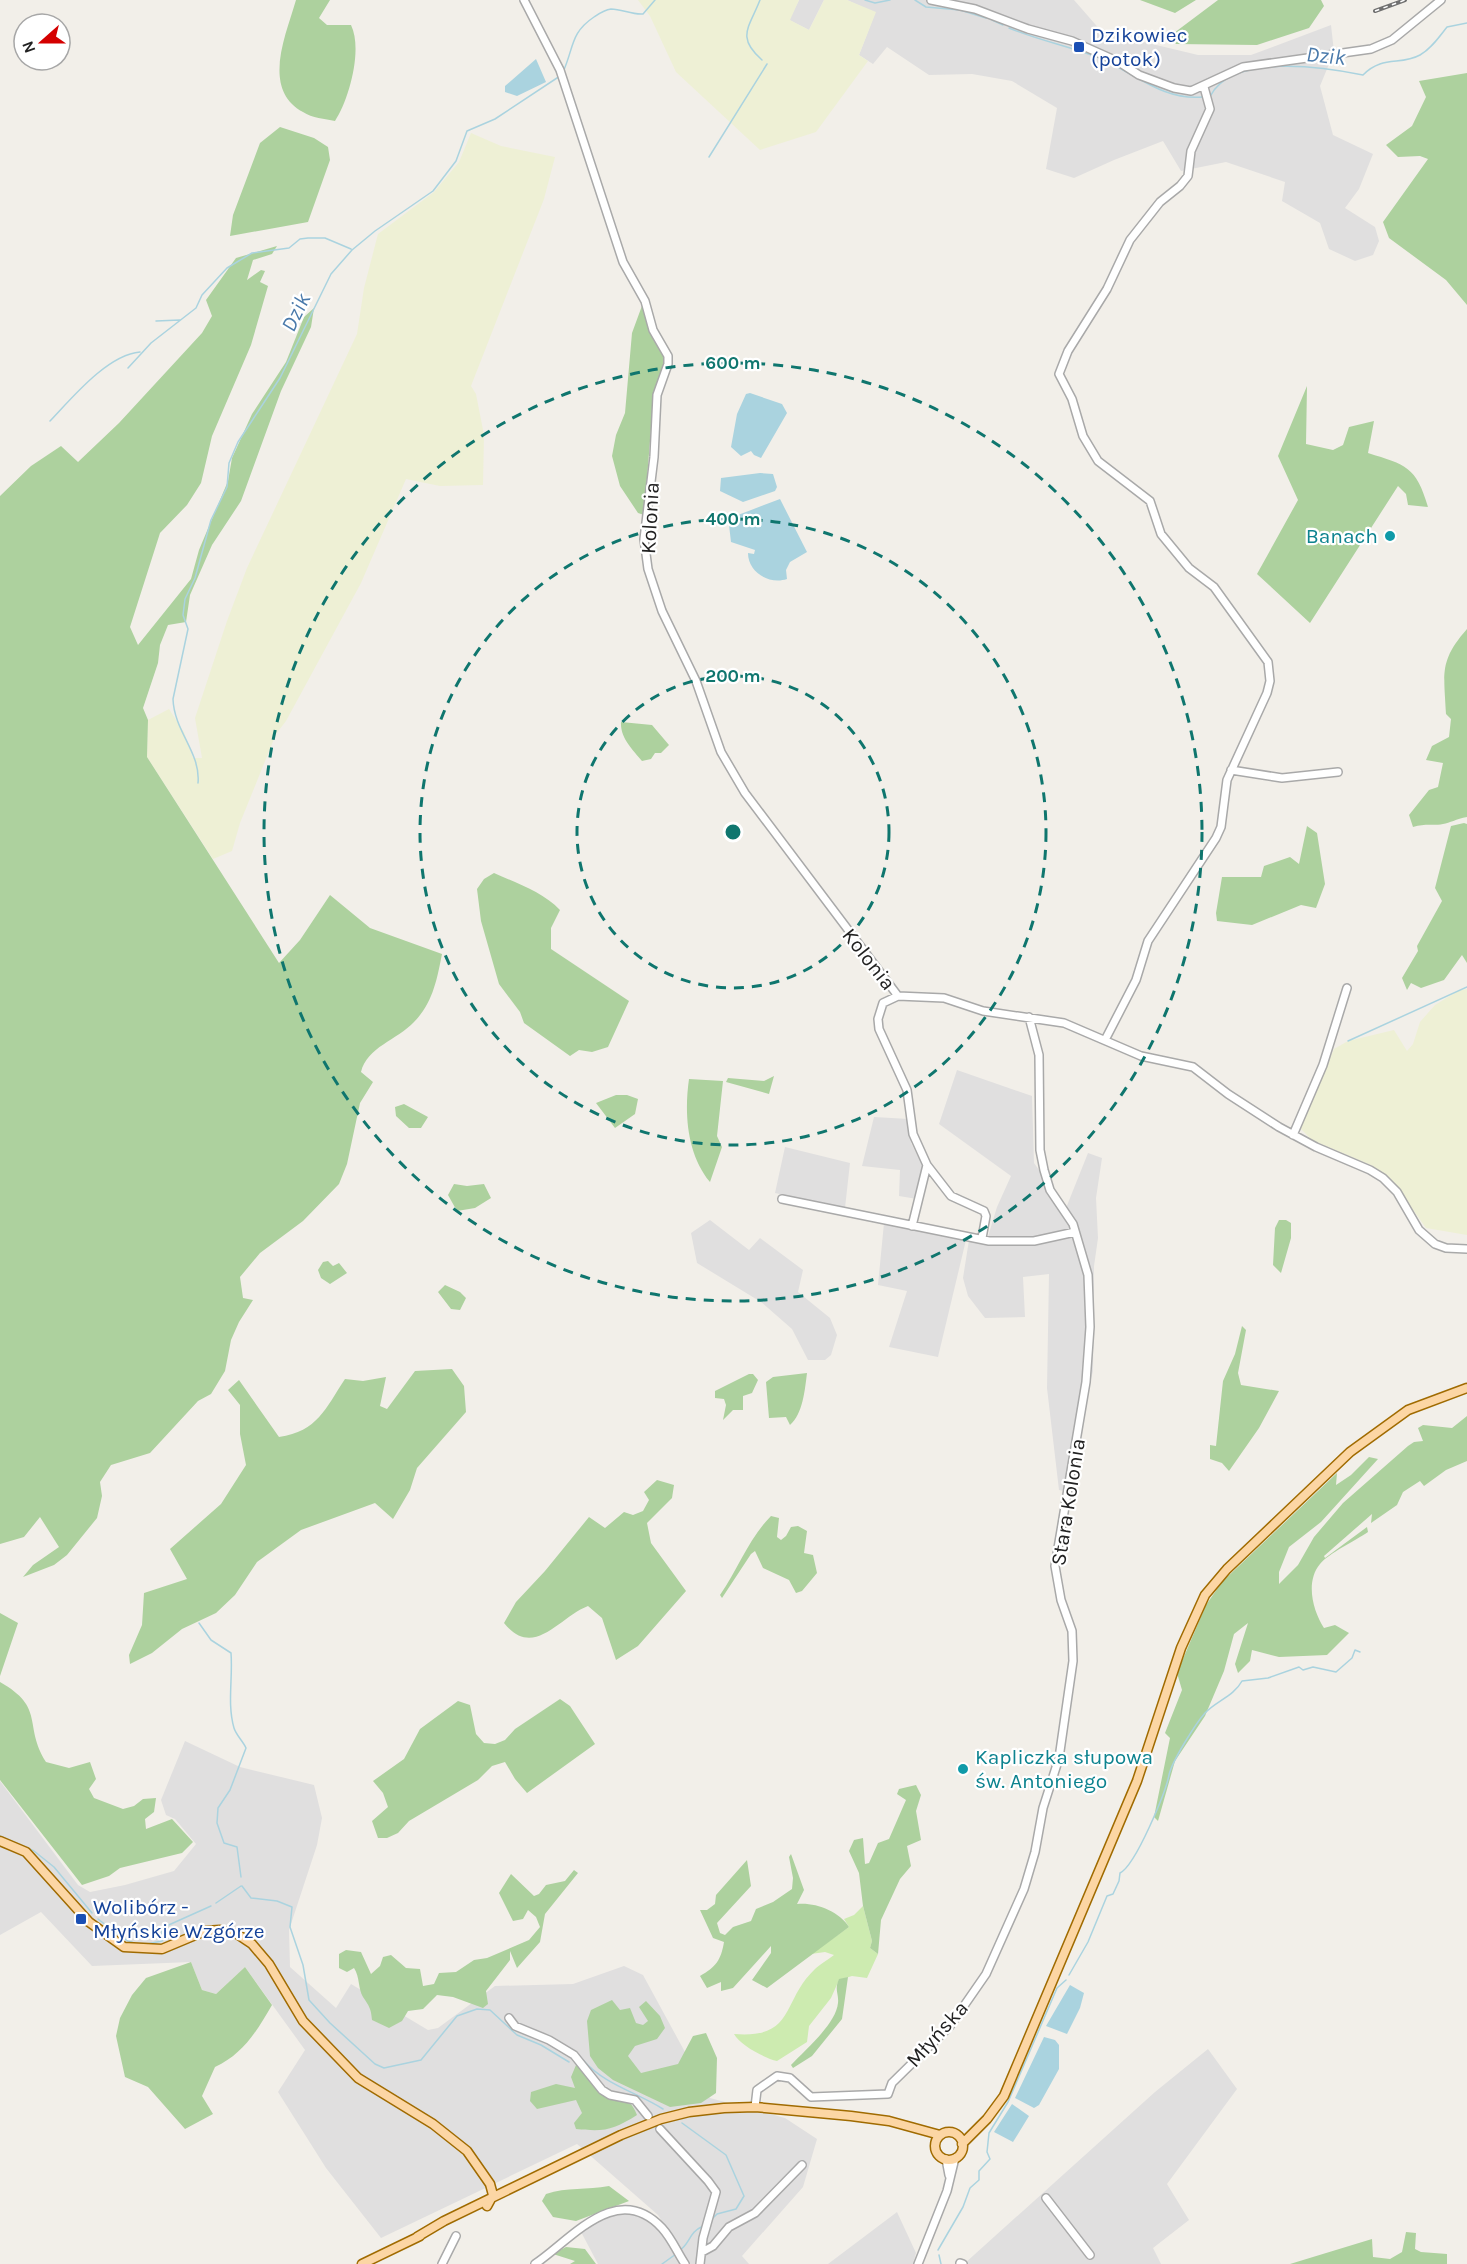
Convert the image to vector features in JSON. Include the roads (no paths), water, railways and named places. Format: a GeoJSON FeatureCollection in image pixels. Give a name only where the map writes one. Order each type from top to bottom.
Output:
{"type":"FeatureCollection","features":[{"type":"Feature","properties":{"kind":"main road"},"geometry":{"type":"LineString","coordinates":[[962,2144],[987,2119],[1005,2096],[1137,1781],[1181,1648],[1205,1595],[1227,1569],[1350,1452],[1408,1410],[1467,1388]]}},
{"type":"Feature","properties":{"kind":"main road"},"geometry":{"type":"LineString","coordinates":[[0,1841],[26,1852],[89,1922],[124,1947],[159,1950],[212,1930],[229,1931],[243,1938],[265,1958],[303,2021],[358,2078],[451,2137],[467,2151],[478,2166],[488,2195]]}},
{"type":"Feature","properties":{"kind":"main road"},"geometry":{"type":"LineString","coordinates":[[488,2195],[551,2170],[621,2135],[661,2119],[724,2108],[755,2107],[889,2121],[923,2131],[938,2139]]}},
{"type":"Feature","properties":{"kind":"main road"},"geometry":{"type":"LineString","coordinates":[[956,2134],[962,2144],[962,2150],[950,2159],[936,2152],[938,2139],[948,2132],[956,2134],[975,2129]]}},
{"type":"Feature","properties":{"kind":"main road"},"geometry":{"type":"LineString","coordinates":[[488,2195],[502,2198],[551,2170]]}},
{"type":"Feature","properties":{"kind":"main road"},"geometry":{"type":"LineString","coordinates":[[362,2264],[417,2237],[499,2187],[510,2188]]}},
{"type":"Feature","properties":{"kind":"street","name":"Kolonia"},"geometry":{"type":"LineString","coordinates":[[524,0],[561,74],[623,262],[645,301],[653,330],[668,356],[668,364],[657,394],[654,457],[644,539],[648,569],[662,611],[696,681],[721,752],[745,793],[898,996]]}},
{"type":"Feature","properties":{"kind":"street"},"geometry":{"type":"LineString","coordinates":[[931,0],[975,9],[1028,29],[1072,41],[1119,62],[1139,75],[1174,88],[1191,90],[1204,87],[1243,68],[1371,49],[1392,40],[1441,0]]}},
{"type":"Feature","properties":{"kind":"street"},"geometry":{"type":"LineString","coordinates":[[1105,1040],[1136,980],[1148,941],[1216,838],[1232,770],[1267,693],[1270,681],[1268,662],[1214,587],[1189,568],[1161,534],[1150,501],[1098,461],[1083,436],[1072,399],[1059,374],[1068,351],[1107,289],[1130,240],[1160,202],[1180,186],[1188,176],[1191,151],[1210,109],[1204,87]]}},
{"type":"Feature","properties":{"kind":"street"},"geometry":{"type":"LineString","coordinates":[[1232,770],[1282,778],[1338,772]]}},
{"type":"Feature","properties":{"kind":"street"},"geometry":{"type":"LineString","coordinates":[[1293,1135],[1323,1065],[1347,988]]}},
{"type":"Feature","properties":{"kind":"street","name":"Kolonia"},"geometry":{"type":"LineString","coordinates":[[927,1165],[913,1134],[907,1090],[879,1029],[878,1019],[883,1003],[898,996],[944,998],[983,1011],[1064,1023],[1140,1056],[1193,1067],[1228,1094],[1293,1135],[1383,1178],[1397,1192],[1412,1219],[1427,1238],[1446,1248],[1467,1249]]}},
{"type":"Feature","properties":{"kind":"street","name":"Stara Kolonia"},"geometry":{"type":"LineString","coordinates":[[986,1974],[1024,1889],[1035,1852],[1043,1808],[1059,1758],[1073,1661],[1072,1631],[1057,1585],[1055,1566],[1062,1512],[1081,1424],[1090,1327],[1087,1267],[1068,1216],[1050,1190],[1040,1150],[1038,1055],[1029,1017]]}},
{"type":"Feature","properties":{"kind":"street"},"geometry":{"type":"LineString","coordinates":[[912,1226],[927,1165]]}},
{"type":"Feature","properties":{"kind":"street"},"geometry":{"type":"LineString","coordinates":[[927,1165],[951,1196],[984,1211],[986,1216],[982,1238]]}},
{"type":"Feature","properties":{"kind":"street"},"geometry":{"type":"LineString","coordinates":[[782,1199],[989,1241],[1034,1240],[1075,1232]]}},
{"type":"Feature","properties":{"kind":"street","name":"Młyńska"},"geometry":{"type":"LineString","coordinates":[[755,2107],[757,2090],[770,2079],[782,2075],[790,2078],[811,2097],[888,2094],[892,2083],[950,2026],[986,1974]]}},
{"type":"Feature","properties":{"kind":"street"},"geometry":{"type":"LineString","coordinates":[[509,2018],[515,2026],[549,2040],[574,2055],[602,2090],[610,2095],[635,2100],[648,2116]]}},
{"type":"Feature","properties":{"kind":"street"},"geometry":{"type":"LineString","coordinates":[[660,2129],[714,2189],[716,2198],[706,2224],[700,2264]]}},
{"type":"Feature","properties":{"kind":"street"},"geometry":{"type":"LineString","coordinates":[[918,2264],[950,2180],[950,2159]]}},
{"type":"Feature","properties":{"kind":"street"},"geometry":{"type":"LineString","coordinates":[[702,2252],[713,2246],[729,2228],[755,2213],[802,2165]]}},
{"type":"Feature","properties":{"kind":"street"},"geometry":{"type":"LineString","coordinates":[[1046,2198],[1090,2255]]}},
{"type":"Feature","properties":{"kind":"street"},"geometry":{"type":"LineString","coordinates":[[535,2264],[594,2219],[626,2210],[647,2215],[667,2234],[685,2264]]}},
{"type":"Feature","properties":{"kind":"street"},"geometry":{"type":"LineString","coordinates":[[442,2264],[456,2235]]}},
{"type":"Feature","properties":{"kind":"water"},"geometry":{"type":"Polygon","coordinates":[[[536,59],[546,82],[517,96],[505,92],[505,86],[536,59]]]}},
{"type":"Feature","properties":{"kind":"water"},"geometry":{"type":"Polygon","coordinates":[[[750,393],[782,404],[787,413],[761,458],[751,451],[741,456],[731,447],[737,414],[746,394],[750,393]]]}},
{"type":"Feature","properties":{"kind":"water"},"geometry":{"type":"Polygon","coordinates":[[[760,473],[773,474],[777,487],[775,491],[743,502],[720,491],[721,478],[760,473]]]}},
{"type":"Feature","properties":{"kind":"water"},"geometry":{"type":"Polygon","coordinates":[[[780,499],[807,552],[790,562],[786,570],[787,579],[773,580],[761,575],[752,566],[748,553],[754,554],[755,550],[731,542],[729,525],[738,515],[780,499]]]}},
{"type":"Feature","properties":{"kind":"water"},"geometry":{"type":"Polygon","coordinates":[[[1070,1985],[1084,1993],[1080,2008],[1067,2034],[1046,2026],[1070,1985]]]}},
{"type":"Feature","properties":{"kind":"water"},"geometry":{"type":"Polygon","coordinates":[[[1044,2037],[1055,2040],[1059,2045],[1059,2069],[1039,2105],[1034,2108],[1015,2098],[1044,2037]]]}},
{"type":"Feature","properties":{"kind":"water"},"geometry":{"type":"Polygon","coordinates":[[[1012,2104],[1029,2116],[1013,2142],[994,2132],[1012,2104]]]}},
{"type":"Feature","properties":{"kind":"waterway","name":"Dzik"},"geometry":{"type":"LineString","coordinates":[[563,72],[577,35],[586,23],[600,13],[611,9],[643,14],[655,0]]}},
{"type":"Feature","properties":{"kind":"waterway"},"geometry":{"type":"LineString","coordinates":[[760,0],[749,25],[747,38],[749,45],[762,60]]}},
{"type":"Feature","properties":{"kind":"waterway","name":"Dzik"},"geometry":{"type":"LineString","coordinates":[[865,0],[875,3],[890,0]]}},
{"type":"Feature","properties":{"kind":"waterway","name":"Dzik"},"geometry":{"type":"LineString","coordinates":[[915,0],[926,7],[960,10],[986,18]]}},
{"type":"Feature","properties":{"kind":"waterway","name":"Dzik"},"geometry":{"type":"LineString","coordinates":[[992,20],[1003,25]]}},
{"type":"Feature","properties":{"kind":"waterway","name":"Dzik"},"geometry":{"type":"LineString","coordinates":[[1211,95],[1222,82],[1239,73],[1259,68],[1304,67],[1363,75],[1378,65],[1420,55],[1447,27],[1467,23]]}},
{"type":"Feature","properties":{"kind":"waterway","name":"Dzik"},"geometry":{"type":"LineString","coordinates":[[1009,28],[1097,57],[1174,95],[1203,97]]}},
{"type":"Feature","properties":{"kind":"waterway"},"geometry":{"type":"LineString","coordinates":[[709,157],[767,64]]}},
{"type":"Feature","properties":{"kind":"waterway","name":"Dzik"},"geometry":{"type":"LineString","coordinates":[[198,783],[196,762],[174,711],[173,699],[188,629],[183,615],[185,599],[195,578],[211,520],[227,487],[229,463],[238,442],[280,378],[331,274],[352,250],[375,231],[433,191],[456,161],[467,131],[495,119],[560,76]]}},
{"type":"Feature","properties":{"kind":"waterway"},"geometry":{"type":"LineString","coordinates":[[128,368],[151,343],[196,308],[202,295],[227,268],[252,253],[289,248],[300,239],[308,238],[325,238],[351,249]]}},
{"type":"Feature","properties":{"kind":"waterway"},"geometry":{"type":"LineString","coordinates":[[156,321],[180,320]]}},
{"type":"Feature","properties":{"kind":"waterway"},"geometry":{"type":"LineString","coordinates":[[50,421],[79,390],[103,369],[128,355],[140,352]]}},
{"type":"Feature","properties":{"kind":"waterway"},"geometry":{"type":"LineString","coordinates":[[1348,1041],[1467,987]]}},
{"type":"Feature","properties":{"kind":"waterway"},"geometry":{"type":"LineString","coordinates":[[199,1623],[211,1640],[231,1653],[232,1719],[235,1731],[246,1748],[230,1790],[218,1808],[217,1823],[224,1843],[237,1847],[241,1877]]}},
{"type":"Feature","properties":{"kind":"waterway"},"geometry":{"type":"LineString","coordinates":[[1069,1975],[1088,1942],[1107,1896],[1113,1894],[1120,1873],[1127,1867],[1142,1843],[1175,1761],[1190,1733],[1205,1713],[1234,1691],[1242,1681],[1268,1678],[1299,1667],[1303,1670],[1313,1667],[1336,1672],[1352,1658],[1355,1650],[1360,1652]]}},
{"type":"Feature","properties":{"kind":"waterway"},"geometry":{"type":"LineString","coordinates":[[0,1836],[34,1851],[54,1867],[92,1913]]}},
{"type":"Feature","properties":{"kind":"waterway"},"geometry":{"type":"LineString","coordinates":[[216,1903],[241,1886]]}},
{"type":"Feature","properties":{"kind":"waterway"},"geometry":{"type":"LineString","coordinates":[[242,1886],[251,1898],[277,1901],[292,1907],[290,1927],[303,1965],[309,2000],[330,2023],[375,2064],[384,2068],[421,2060],[457,2016],[477,2009],[490,2010],[517,2035],[541,2045],[569,2062]]}},
{"type":"Feature","properties":{"kind":"waterway"},"geometry":{"type":"LineString","coordinates":[[147,1944],[162,1941],[162,1928],[211,1906]]}},
{"type":"Feature","properties":{"kind":"waterway"},"geometry":{"type":"LineString","coordinates":[[98,1919],[124,1939],[134,1943]]}},
{"type":"Feature","properties":{"kind":"waterway"},"geometry":{"type":"LineString","coordinates":[[938,2250],[963,2207],[970,2188],[979,2180],[979,2171],[990,2159],[987,2152],[989,2133],[1008,2102],[1057,1988],[1066,1980]]}},
{"type":"Feature","properties":{"kind":"waterway"},"geometry":{"type":"LineString","coordinates":[[583,2060],[601,2076],[663,2109]]}},
{"type":"Feature","properties":{"kind":"waterway"},"geometry":{"type":"LineString","coordinates":[[682,2123],[726,2155],[744,2196],[736,2209],[717,2214],[712,2219]]}},
{"type":"Feature","properties":{"kind":"waterway"},"geometry":{"type":"LineString","coordinates":[[679,2251],[703,2226]]}},
{"type":"Feature","properties":{"kind":"waterway"},"geometry":{"type":"LineString","coordinates":[[662,2264],[676,2254]]}},
{"type":"Feature","properties":{"kind":"waterway"},"geometry":{"type":"LineString","coordinates":[[939,2255],[941,2264]]}},
{"type":"Feature","properties":{"kind":"railway"},"geometry":{"type":"LineString","coordinates":[[1375,11],[1405,0]]}},
{"type":"Feature","properties":{"kind":"place","name":"Dzikowiec (potok)"},"geometry":{"type":"Point","coordinates":[1079,47]}},
{"type":"Feature","properties":{"kind":"place","name":"Banach"},"geometry":{"type":"Point","coordinates":[1390,536]}},
{"type":"Feature","properties":{"kind":"place","name":"Kapliczka słupowa św. Antoniego"},"geometry":{"type":"Point","coordinates":[963,1769]}},
{"type":"Feature","properties":{"kind":"place","name":"Wolibórz - Młyńskie Wzgórze"},"geometry":{"type":"Point","coordinates":[81,1919]}}]}
